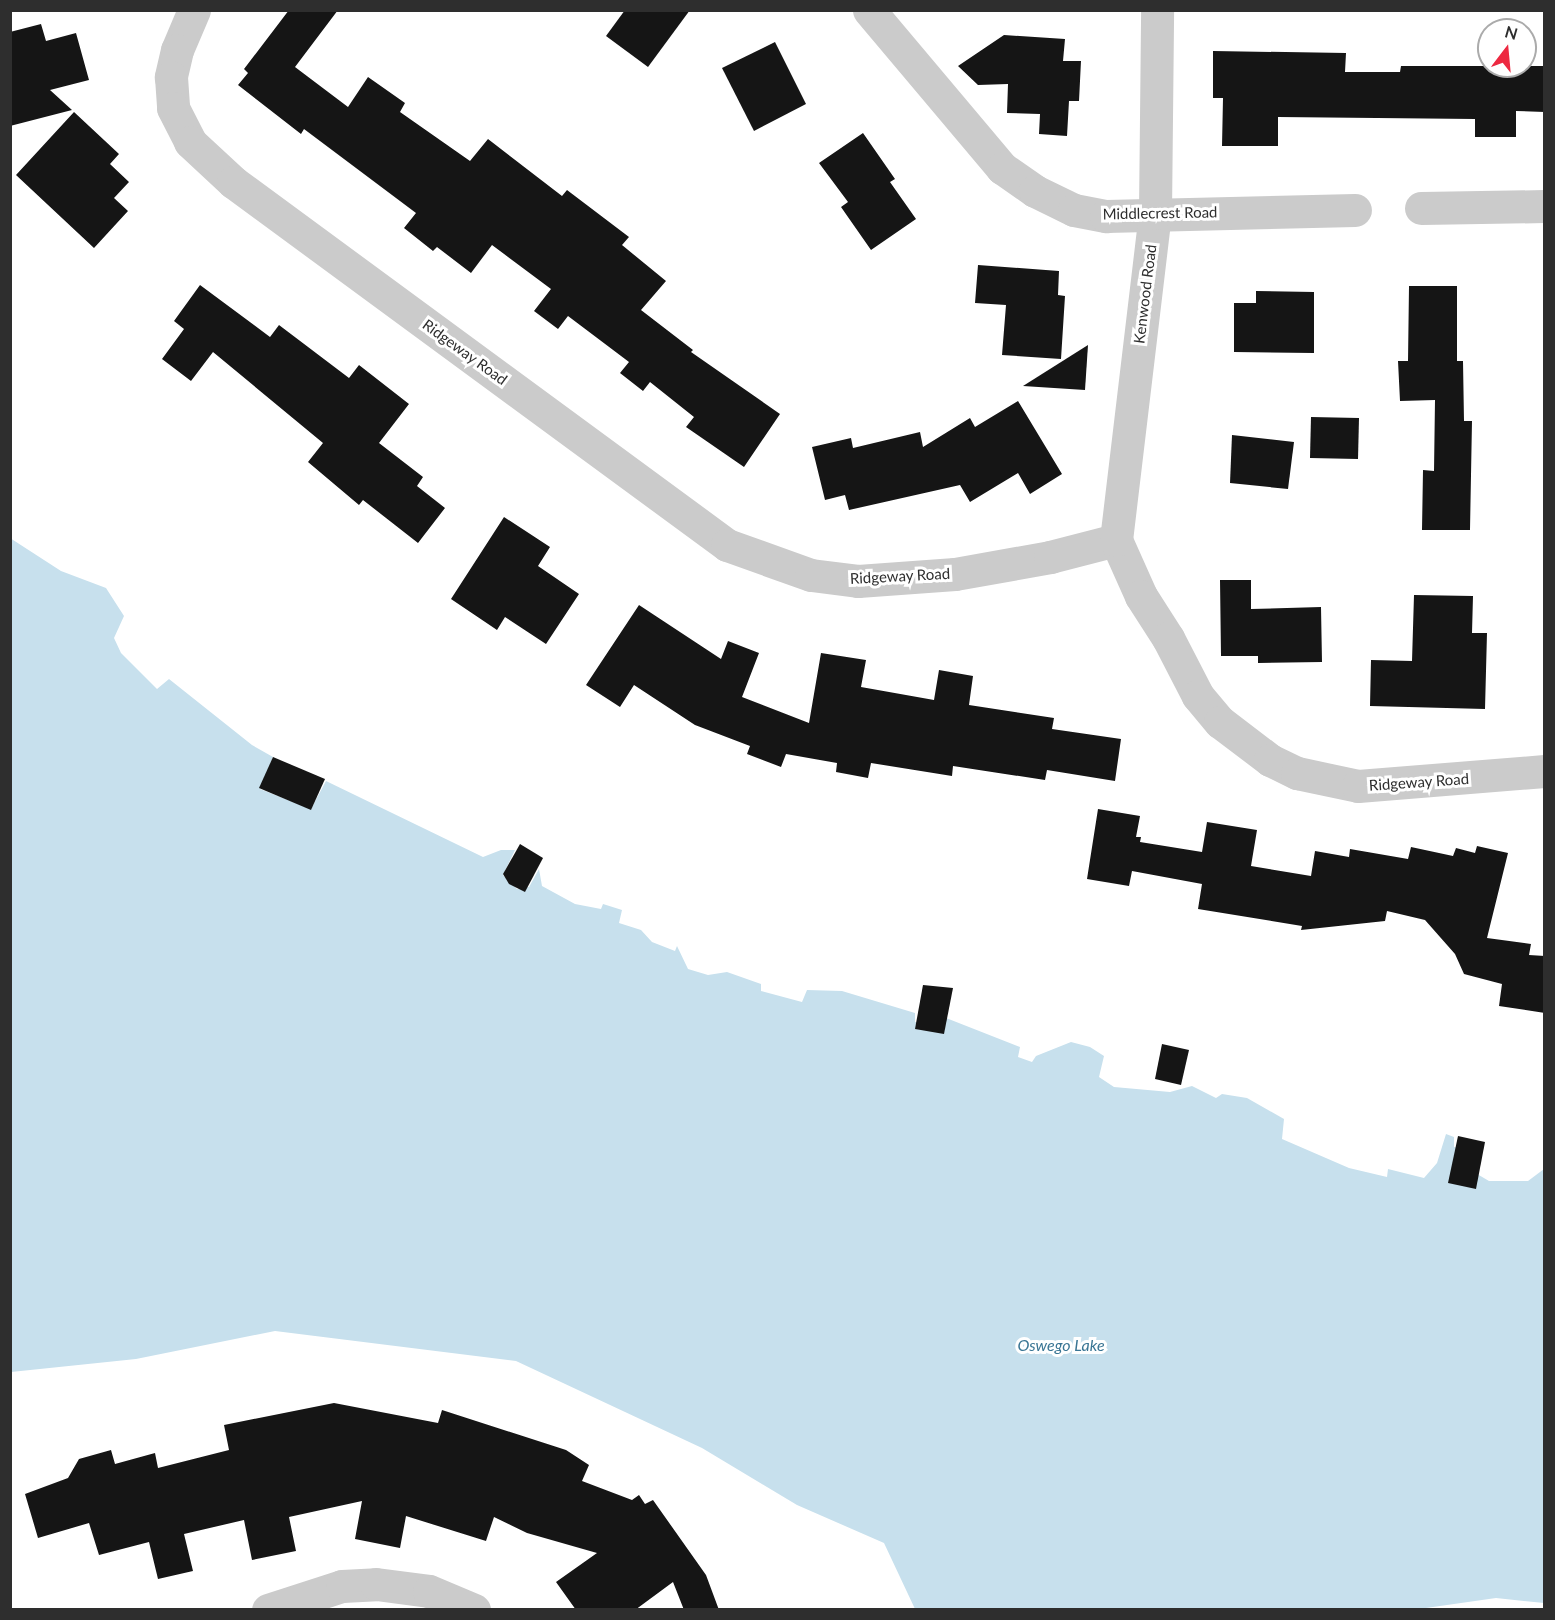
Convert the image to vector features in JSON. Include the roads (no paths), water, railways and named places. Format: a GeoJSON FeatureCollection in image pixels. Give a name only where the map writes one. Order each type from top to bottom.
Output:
{"type":"FeatureCollection","features":[{"type":"Feature","properties":{"kind":"street","name":"Ridgeway Road"},"geometry":{"type":"LineString","coordinates":[[194,10],[177,50],[171,77],[173,108],[190,142],[233,182],[727,545],[811,575],[858,581],[956,574],[1050,557],[1116,540],[1141,596],[1168,638],[1198,696],[1220,722],[1270,760],[1297,773],[1358,786],[1545,771]]}},
{"type":"Feature","properties":{"kind":"street","name":"Middlecrest Road"},"geometry":{"type":"LineString","coordinates":[[869,10],[982,148],[1010,174],[1074,210],[1106,216],[1155,213],[1355,210]]}},
{"type":"Feature","properties":{"kind":"street","name":"Kenwood Road"},"geometry":{"type":"LineString","coordinates":[[1116,540],[1155,213],[1157,10]]}},
{"type":"Feature","properties":{"kind":"street"},"geometry":{"type":"LineString","coordinates":[[1421,208],[1545,206]]}},
{"type":"Feature","properties":{"kind":"street"},"geometry":{"type":"LineString","coordinates":[[268,1610],[342,1586],[376,1584],[429,1591],[474,1610]]}},
{"type":"Feature","properties":{"kind":"water","name":"Oswego Lake"},"geometry":{"type":"Polygon","coordinates":[[[10,538],[61,571],[106,588],[124,616],[114,638],[121,653],[157,689],[169,679],[252,745],[273,757],[260,789],[311,809],[326,781],[483,857],[501,850],[515,850],[503,875],[517,889],[529,887],[539,869],[542,886],[575,904],[601,909],[603,904],[622,910],[619,923],[641,930],[652,942],[675,951],[677,946],[688,969],[708,975],[727,972],[761,984],[761,991],[802,1002],[807,990],[842,991],[915,1013],[915,1022],[938,1024],[941,1016],[1020,1047],[1018,1057],[1032,1062],[1036,1056],[1071,1042],[1090,1047],[1104,1056],[1099,1077],[1114,1087],[1170,1092],[1192,1086],[1216,1098],[1222,1094],[1247,1098],[1284,1119],[1282,1139],[1349,1168],[1387,1177],[1388,1169],[1424,1178],[1437,1163],[1446,1134],[1454,1137],[1454,1147],[1471,1150],[1472,1171],[1489,1181],[1528,1181],[1544,1169],[1544,1603],[1496,1598],[1412,1610],[915,1609],[884,1543],[797,1505],[702,1448],[516,1361],[275,1331],[136,1359],[11,1372],[10,538]]]}}]}
